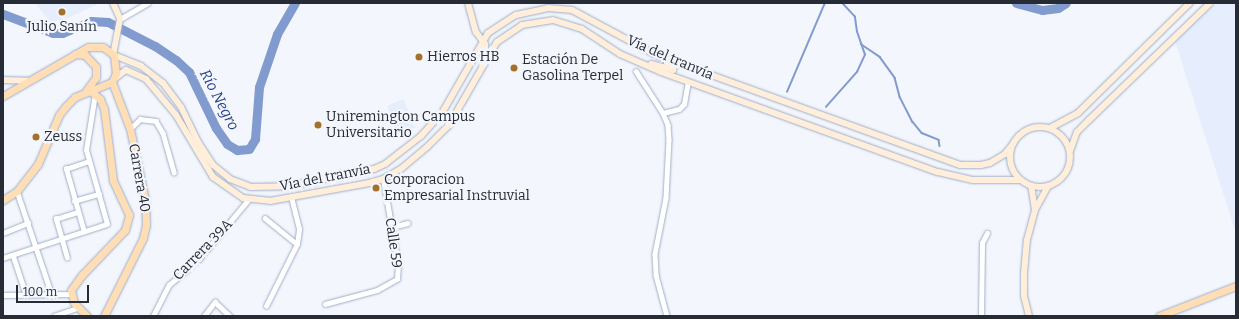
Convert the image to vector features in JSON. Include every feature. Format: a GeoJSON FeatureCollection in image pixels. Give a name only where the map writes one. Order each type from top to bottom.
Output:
{"type":"FeatureCollection","features":[{"type":"Feature","properties":{"kind":"main road"},"geometry":{"type":"LineString","coordinates":[[3,200],[17,191],[38,164],[59,115],[75,97],[112,82],[116,73],[113,54],[120,19],[113,3]]}},
{"type":"Feature","properties":{"kind":"main road"},"geometry":{"type":"LineString","coordinates":[[468,3],[476,32],[483,40],[486,58]]}},
{"type":"Feature","properties":{"kind":"main road"},"geometry":{"type":"LineString","coordinates":[[1050,128],[1078,114],[1190,3]]}},
{"type":"Feature","properties":{"kind":"main road"},"geometry":{"type":"LineString","coordinates":[[1070,151],[1077,132],[1210,3]]}},
{"type":"Feature","properties":{"kind":"main road","name":"Vía del tranvía"},"geometry":{"type":"LineString","coordinates":[[113,54],[141,66],[163,83],[181,107],[207,156],[221,173],[245,186],[273,188],[374,169],[396,157],[421,136],[442,113],[483,40],[496,27],[516,15],[536,9],[562,8],[583,14],[648,52],[960,165],[981,165],[990,163],[1005,154],[1013,144]]}},
{"type":"Feature","properties":{"kind":"main road","name":"Vía del tranvía"},"geometry":{"type":"LineString","coordinates":[[112,82],[119,73],[126,70],[146,79],[176,115],[201,161],[218,182],[248,200],[263,202],[383,179],[414,159],[449,125],[468,95],[486,58],[497,42],[517,28],[533,22],[562,22],[582,28],[642,64],[688,82],[956,178],[973,180],[1020,180]]}},
{"type":"Feature","properties":{"kind":"main road"},"geometry":{"type":"LineString","coordinates":[[107,48],[116,40]]}},
{"type":"Feature","properties":{"kind":"main road"},"geometry":{"type":"LineString","coordinates":[[483,40],[497,42]]}},
{"type":"Feature","properties":{"kind":"main road"},"geometry":{"type":"LineString","coordinates":[[3,96],[73,54],[88,47],[107,48],[113,54]]}},
{"type":"Feature","properties":{"kind":"main road"},"geometry":{"type":"LineString","coordinates":[[642,64],[647,62],[670,71],[673,69],[672,65],[649,56],[648,52]]}},
{"type":"Feature","properties":{"kind":"main road"},"geometry":{"type":"LineString","coordinates":[[73,54],[86,55],[96,66],[94,82],[90,92]]}},
{"type":"Feature","properties":{"kind":"main road"},"geometry":{"type":"LineString","coordinates":[[3,80],[30,80]]}},
{"type":"Feature","properties":{"kind":"main road","name":"Carrera 40"},"geometry":{"type":"LineString","coordinates":[[104,316],[145,232],[145,200],[130,129],[112,82]]}},
{"type":"Feature","properties":{"kind":"main road"},"geometry":{"type":"LineString","coordinates":[[87,316],[77,308],[71,294],[82,275],[125,230],[129,219],[113,180],[106,118],[90,92]]}},
{"type":"Feature","properties":{"kind":"main road"},"geometry":{"type":"LineString","coordinates":[[1029,316],[1024,296],[1024,273],[1027,240],[1035,210],[1048,186],[1063,177],[1071,160],[1070,151],[1063,137],[1050,128],[1039,126],[1028,128],[1019,135],[1013,144],[1010,159],[1020,180],[1031,186],[1048,186]]}},
{"type":"Feature","properties":{"kind":"main road"},"geometry":{"type":"LineString","coordinates":[[1031,186],[1035,210]]}},
{"type":"Feature","properties":{"kind":"main road"},"geometry":{"type":"LineString","coordinates":[[1159,316],[1236,286]]}},
{"type":"Feature","properties":{"kind":"street"},"geometry":{"type":"LineString","coordinates":[[120,19],[142,5],[148,3]]}},
{"type":"Feature","properties":{"kind":"street"},"geometry":{"type":"LineString","coordinates":[[636,71],[663,113],[669,140],[666,198],[655,254],[656,275],[667,316]]}},
{"type":"Feature","properties":{"kind":"street"},"geometry":{"type":"LineString","coordinates":[[663,113],[679,109],[684,104],[688,82]]}},
{"type":"Feature","properties":{"kind":"street"},"geometry":{"type":"LineString","coordinates":[[3,258],[107,224],[86,150],[90,92]]}},
{"type":"Feature","properties":{"kind":"street"},"geometry":{"type":"LineString","coordinates":[[130,129],[140,119],[156,121],[164,133],[174,172]]}},
{"type":"Feature","properties":{"kind":"street"},"geometry":{"type":"LineString","coordinates":[[84,232],[77,212],[66,169],[89,162]]}},
{"type":"Feature","properties":{"kind":"street","name":"Calle 59"},"geometry":{"type":"LineString","coordinates":[[324,304],[393,282],[397,279],[398,265],[383,179]]}},
{"type":"Feature","properties":{"kind":"street"},"geometry":{"type":"LineString","coordinates":[[17,191],[52,295]]}},
{"type":"Feature","properties":{"kind":"street"},"geometry":{"type":"LineString","coordinates":[[74,201],[99,194]]}},
{"type":"Feature","properties":{"kind":"street"},"geometry":{"type":"LineString","coordinates":[[266,306],[297,244],[299,229],[292,197]]}},
{"type":"Feature","properties":{"kind":"street","name":"Carrera 39A"},"geometry":{"type":"LineString","coordinates":[[153,316],[169,285],[199,259],[248,200]]}},
{"type":"Feature","properties":{"kind":"street"},"geometry":{"type":"LineString","coordinates":[[67,258],[56,219],[77,212]]}},
{"type":"Feature","properties":{"kind":"street"},"geometry":{"type":"LineString","coordinates":[[265,218],[297,244]]}},
{"type":"Feature","properties":{"kind":"street"},"geometry":{"type":"LineString","coordinates":[[3,233],[28,223]]}},
{"type":"Feature","properties":{"kind":"street"},"geometry":{"type":"LineString","coordinates":[[392,228],[408,224]]}},
{"type":"Feature","properties":{"kind":"street"},"geometry":{"type":"LineString","coordinates":[[981,316],[982,243],[986,233]]}},
{"type":"Feature","properties":{"kind":"street"},"geometry":{"type":"LineString","coordinates":[[13,255],[26,294]]}},
{"type":"Feature","properties":{"kind":"street"},"geometry":{"type":"LineString","coordinates":[[3,295],[71,294]]}},
{"type":"Feature","properties":{"kind":"street"},"geometry":{"type":"LineString","coordinates":[[204,316],[213,302],[230,316]]}},
{"type":"Feature","properties":{"kind":"street"},"geometry":{"type":"LineString","coordinates":[[54,316],[77,308]]}},
{"type":"Feature","properties":{"kind":"shaded area","name":"Julio Sanín"},"geometry":{"type":"Polygon","coordinates":[[[35,3],[100,3],[66,19],[50,22],[35,3]]]}},
{"type":"Feature","properties":{"kind":"shaded area"},"geometry":{"type":"Polygon","coordinates":[[[1217,3],[1236,3],[1236,234],[1175,41],[1217,3]]]}},
{"type":"Feature","properties":{"kind":"shaded area"},"geometry":{"type":"Polygon","coordinates":[[[403,99],[416,127],[400,136],[387,106],[403,99]]]}},
{"type":"Feature","properties":{"kind":"waterway","name":"Río Negro"},"geometry":{"type":"LineString","coordinates":[[3,14],[53,33],[62,33],[91,21],[108,22],[155,46],[176,60],[189,72],[216,128],[227,144],[237,150],[249,149],[255,139],[259,87],[277,34],[295,3]]}},
{"type":"Feature","properties":{"kind":"waterway"},"geometry":{"type":"LineString","coordinates":[[787,92],[825,3]]}},
{"type":"Feature","properties":{"kind":"waterway"},"geometry":{"type":"LineString","coordinates":[[826,107],[857,72],[865,55],[857,32],[855,17],[842,3]]}},
{"type":"Feature","properties":{"kind":"waterway","name":"Río Negro"},"geometry":{"type":"LineString","coordinates":[[1016,3],[1042,10],[1058,8],[1066,3]]}},
{"type":"Feature","properties":{"kind":"waterway"},"geometry":{"type":"LineString","coordinates":[[861,44],[880,57],[895,78],[900,97],[913,122],[922,133],[939,140],[940,146]]}},
{"type":"Feature","properties":{"kind":"place","name":"Julio Sanín"},"geometry":{"type":"Point","coordinates":[62,12]}},
{"type":"Feature","properties":{"kind":"place","name":"Hierros HB"},"geometry":{"type":"Point","coordinates":[419,57]}},
{"type":"Feature","properties":{"kind":"place","name":"Estación De Gasolina Terpel"},"geometry":{"type":"Point","coordinates":[514,68]}},
{"type":"Feature","properties":{"kind":"place","name":"Uniremington Campus Universitario"},"geometry":{"type":"Point","coordinates":[318,125]}},
{"type":"Feature","properties":{"kind":"place","name":"Zeuss"},"geometry":{"type":"Point","coordinates":[36,137]}},
{"type":"Feature","properties":{"kind":"place","name":"Corporacion Empresarial Instruvial"},"geometry":{"type":"Point","coordinates":[376,188]}}]}
